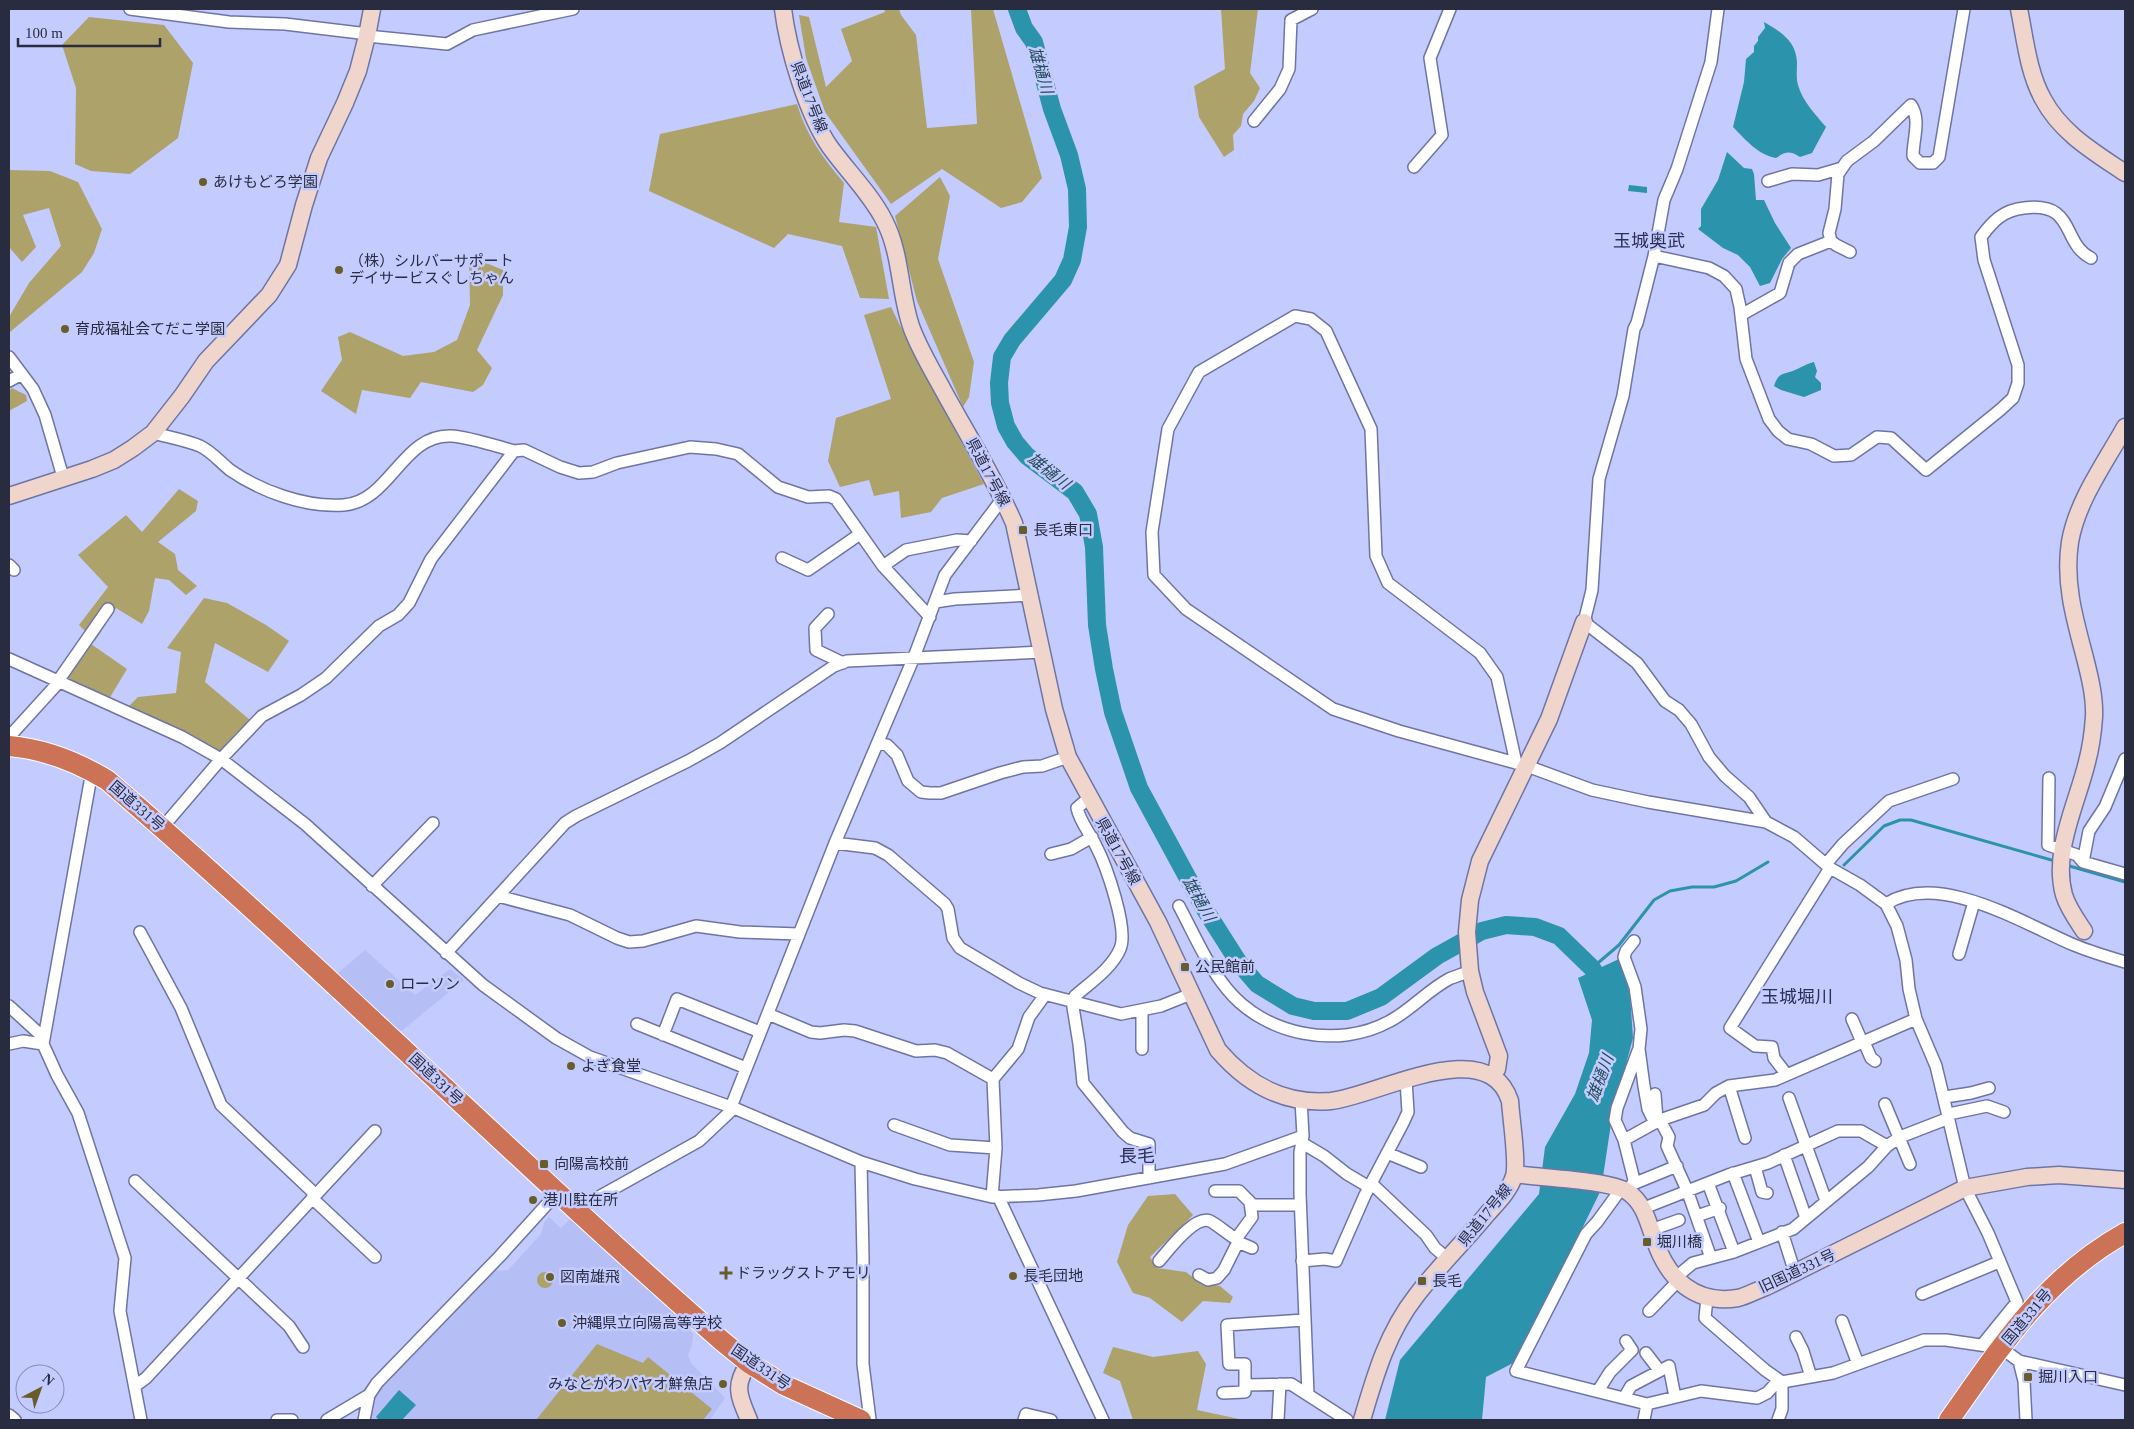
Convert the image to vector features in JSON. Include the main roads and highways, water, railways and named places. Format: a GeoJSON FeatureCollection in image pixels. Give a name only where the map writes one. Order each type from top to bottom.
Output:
{"type":"FeatureCollection","features":[{"type":"Feature","properties":{"kind":"highway","name":"国道331号"},"geometry":{"type":"LineString","coordinates":[[9,746],[51,754],[92,771],[107,780],[162,828],[696,1318],[749,1363],[784,1385],[861,1420]]}},
{"type":"Feature","properties":{"kind":"highway","name":"国道331号"},"geometry":{"type":"LineString","coordinates":[[1949,1420],[1991,1347],[2055,1284],[2079,1264],[2125,1233]]}},
{"type":"Feature","properties":{"kind":"water"},"geometry":{"type":"Polygon","coordinates":[[[1764,22],[1782,34],[1794,48],[1800,91],[1810,108],[1826,127],[1812,153],[1800,157],[1791,153],[1785,153],[1776,158],[1763,154],[1733,127],[1744,82],[1746,59],[1754,52],[1754,46],[1758,41],[1758,37],[1765,28],[1764,22]]]}},
{"type":"Feature","properties":{"kind":"water"},"geometry":{"type":"Polygon","coordinates":[[[1727,152],[1744,168],[1752,169],[1756,200],[1764,200],[1775,223],[1791,248],[1782,259],[1770,283],[1760,286],[1750,267],[1738,255],[1723,248],[1698,229],[1701,226],[1701,209],[1718,180],[1727,152]]]}},
{"type":"Feature","properties":{"kind":"water"},"geometry":{"type":"Polygon","coordinates":[[[1629,185],[1647,187],[1647,193],[1628,191],[1629,185]]]}},
{"type":"Feature","properties":{"kind":"water"},"geometry":{"type":"Polygon","coordinates":[[[1814,362],[1817,371],[1815,377],[1821,383],[1821,390],[1804,397],[1774,386],[1782,374],[1814,362]]]}},
{"type":"Feature","properties":{"kind":"water"},"geometry":{"type":"Polygon","coordinates":[[[1619,959],[1630,994],[1633,1038],[1612,1117],[1601,1190],[1517,1361],[1486,1377],[1482,1420],[1385,1420],[1400,1360],[1539,1194],[1545,1147],[1575,1094],[1589,1053],[1592,1020],[1578,978],[1619,959]]]}},
{"type":"Feature","properties":{"kind":"water"},"geometry":{"type":"Polygon","coordinates":[[[399,1390],[416,1405],[402,1420],[379,1420],[376,1417],[399,1390]]]}},
{"type":"Feature","properties":{"kind":"waterway","name":"雄樋川"},"geometry":{"type":"LineString","coordinates":[[1017,9],[1024,28],[1034,42],[1052,109],[1069,155],[1077,189],[1078,227],[1072,260],[1063,280],[1012,340],[1002,357],[999,383],[1000,403],[1006,426],[1015,442],[1027,456],[1075,492],[1088,514],[1094,547],[1097,625],[1113,712],[1139,788],[1204,908],[1239,963],[1257,984],[1293,1006],[1314,1011],[1347,1011],[1381,997],[1437,956],[1482,931],[1506,925],[1535,927],[1559,936],[1592,968],[1605,990]]}},
{"type":"Feature","properties":{"kind":"waterway"},"geometry":{"type":"LineString","coordinates":[[1844,865],[1884,826],[1900,820],[1911,820],[2055,861]]}},
{"type":"Feature","properties":{"kind":"waterway"},"geometry":{"type":"LineString","coordinates":[[1592,968],[1619,945],[1654,900],[1670,891],[1692,887],[1714,887],[1736,881],[1768,862]]}},
{"type":"Feature","properties":{"kind":"waterway"},"geometry":{"type":"LineString","coordinates":[[2066,865],[2125,882]]}},
{"type":"Feature","properties":{"kind":"place","name":"あけもどろ学園"},"geometry":{"type":"Point","coordinates":[203,182]}},
{"type":"Feature","properties":{"kind":"place","name":"（株）シルバーサポート デイサービスぐしちゃん"},"geometry":{"type":"Point","coordinates":[339,270]}},
{"type":"Feature","properties":{"kind":"place","name":"育成福祉会てだこ学園"},"geometry":{"type":"Point","coordinates":[65,329]}},
{"type":"Feature","properties":{"kind":"place","name":"長毛東口"},"geometry":{"type":"Point","coordinates":[1023,530]}},
{"type":"Feature","properties":{"kind":"place","name":"公民館前"},"geometry":{"type":"Point","coordinates":[1185,967]}},
{"type":"Feature","properties":{"kind":"place","name":"ローソン"},"geometry":{"type":"Point","coordinates":[390,984]}},
{"type":"Feature","properties":{"kind":"place","name":"よぎ食堂"},"geometry":{"type":"Point","coordinates":[571,1066]}},
{"type":"Feature","properties":{"kind":"place","name":"向陽高校前"},"geometry":{"type":"Point","coordinates":[544,1164]}},
{"type":"Feature","properties":{"kind":"place","name":"港川駐在所"},"geometry":{"type":"Point","coordinates":[533,1200]}},
{"type":"Feature","properties":{"kind":"place","name":"堀川橋"},"geometry":{"type":"Point","coordinates":[1647,1242]}},
{"type":"Feature","properties":{"kind":"place","name":"ドラッグストアモリ"},"geometry":{"type":"Point","coordinates":[726,1273]}},
{"type":"Feature","properties":{"kind":"place","name":"長毛団地"},"geometry":{"type":"Point","coordinates":[1013,1276]}},
{"type":"Feature","properties":{"kind":"place","name":"図南雄飛"},"geometry":{"type":"Point","coordinates":[550,1277]}},
{"type":"Feature","properties":{"kind":"place","name":"長毛"},"geometry":{"type":"Point","coordinates":[1422,1281]}},
{"type":"Feature","properties":{"kind":"place","name":"沖縄県立向陽高等学校"},"geometry":{"type":"Point","coordinates":[562,1323]}},
{"type":"Feature","properties":{"kind":"place","name":"掘川入口"},"geometry":{"type":"Point","coordinates":[2028,1377]}},
{"type":"Feature","properties":{"kind":"place","name":"みなとがわパヤオ鮮魚店"},"geometry":{"type":"Point","coordinates":[723,1384]}},
{"type":"Feature","properties":{"kind":"district","name":"玉城奥武"},"geometry":{"type":"Point","coordinates":[1649,241]}},
{"type":"Feature","properties":{"kind":"district","name":"玉城堀川"},"geometry":{"type":"Point","coordinates":[1797,997]}},
{"type":"Feature","properties":{"kind":"district","name":"長毛"},"geometry":{"type":"Point","coordinates":[1137,1156]}}]}
